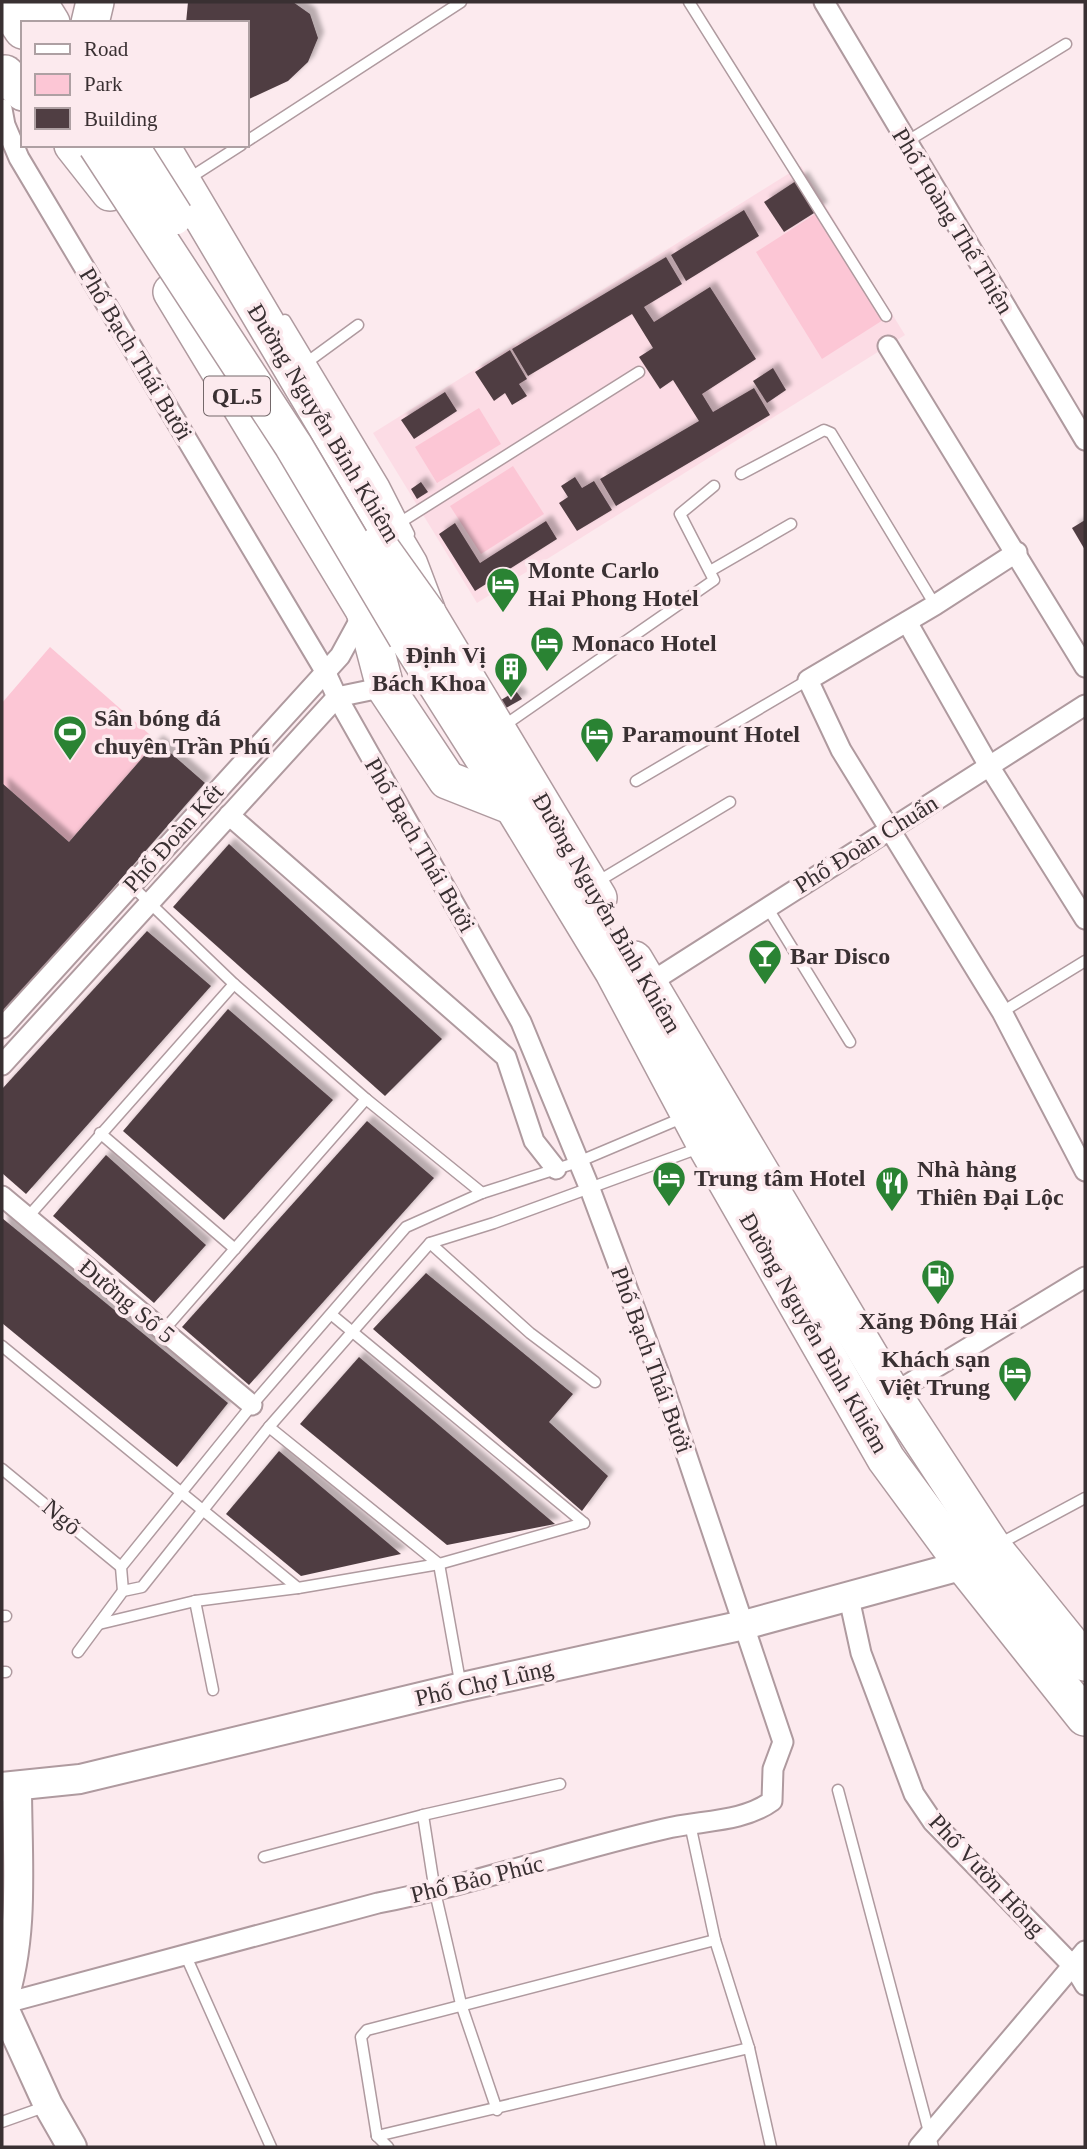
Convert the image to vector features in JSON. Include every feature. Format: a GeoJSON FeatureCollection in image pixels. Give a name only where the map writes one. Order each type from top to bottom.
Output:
{"type":"FeatureCollection","features":[{"type":"Feature","properties":{"kind":"highway"},"geometry":{"type":"LineString","coordinates":[[5,2],[21,27]]}},
{"type":"Feature","properties":{"kind":"highway"},"geometry":{"type":"LineString","coordinates":[[38,2],[50,21]]}},
{"type":"Feature","properties":{"kind":"highway","name":"Đường Nguyễn Bỉnh Khiêm"},"geometry":{"type":"LineString","coordinates":[[75,147],[119,205],[365,611],[418,626]]}},
{"type":"Feature","properties":{"kind":"highway","name":"QL.5"},"geometry":{"type":"LineString","coordinates":[[98,147],[293,445],[418,626]]}},
{"type":"Feature","properties":{"kind":"highway","name":"QL.5"},"geometry":{"type":"LineString","coordinates":[[130,147],[311,430],[378,545],[418,626]]}},
{"type":"Feature","properties":{"kind":"highway"},"geometry":{"type":"LineString","coordinates":[[119,205],[113,179],[121,162],[136,155],[148,156],[171,165]]}},
{"type":"Feature","properties":{"kind":"highway","name":"Đường Nguyễn Bỉnh Khiêm"},"geometry":{"type":"LineString","coordinates":[[171,165],[302,365],[409,565],[418,626],[499,729],[892,1394],[978,1557],[1085,1662]]}},
{"type":"Feature","properties":{"kind":"highway"},"geometry":{"type":"LineString","coordinates":[[365,611],[385,687],[447,780],[513,806]]}},
{"type":"Feature","properties":{"kind":"highway","name":"Đường Nguyễn Bình Khiêm"},"geometry":{"type":"LineString","coordinates":[[418,626],[513,806],[614,972],[697,1130],[886,1459],[978,1557],[1085,1717]]}},
{"type":"Feature","properties":{"kind":"street","name":"Phố Hoàng Thế Thiện"},"geometry":{"type":"LineString","coordinates":[[824,2],[1085,440]]}},
{"type":"Feature","properties":{"kind":"street","name":"Phố Bạch Thái Bưởi"},"geometry":{"type":"LineString","coordinates":[[11,84],[5,125],[19,158],[325,671],[337,697],[521,1022],[590,1189],[661,1380],[744,1625]]}},
{"type":"Feature","properties":{"kind":"street"},"geometry":{"type":"LineString","coordinates":[[888,346],[1017,552],[1085,667]]}},
{"type":"Feature","properties":{"kind":"street"},"geometry":{"type":"LineString","coordinates":[[1017,552],[935,605],[808,680],[841,750],[1002,1012],[1085,1171]]}},
{"type":"Feature","properties":{"kind":"street","name":"Phố Đoàn Kết"},"geometry":{"type":"LineString","coordinates":[[2,1028],[340,656],[365,611]]}},
{"type":"Feature","properties":{"kind":"street"},"geometry":{"type":"LineString","coordinates":[[907,622],[989,766],[1085,919]]}},
{"type":"Feature","properties":{"kind":"street"},"geometry":{"type":"LineString","coordinates":[[337,697],[385,687]]}},
{"type":"Feature","properties":{"kind":"street","name":"Phố Đoàn Kết"},"geometry":{"type":"LineString","coordinates":[[2,1065],[337,697]]}},
{"type":"Feature","properties":{"kind":"street","name":"Phố Đoàn Chuẩn"},"geometry":{"type":"LineString","coordinates":[[648,984],[1085,705]]}},
{"type":"Feature","properties":{"kind":"street"},"geometry":{"type":"LineString","coordinates":[[229,815],[506,1056],[534,1141],[556,1169]]}},
{"type":"Feature","properties":{"kind":"street","name":"Đường Số 5"},"geometry":{"type":"LineString","coordinates":[[2,1196],[252,1405]]}},
{"type":"Feature","properties":{"kind":"street"},"geometry":{"type":"LineString","coordinates":[[892,1394],[1085,1277]]}},
{"type":"Feature","properties":{"kind":"street","name":"Phố Chợ Lũng"},"geometry":{"type":"LineString","coordinates":[[9,1786],[80,1779],[461,1687],[744,1625],[849,1598],[978,1557]]}},
{"type":"Feature","properties":{"kind":"street","name":"Phố Vườn Hồng"},"geometry":{"type":"LineString","coordinates":[[849,1598],[861,1653],[914,1794],[933,1822],[1074,1967],[1085,1985]]}},
{"type":"Feature","properties":{"kind":"street","name":"Phố Bảo Phúc"},"geometry":{"type":"LineString","coordinates":[[2,2004],[378,1903],[435,1892],[690,1824],[756,1813],[772,1801],[773,1769],[783,1742],[744,1625]]}},
{"type":"Feature","properties":{"kind":"street"},"geometry":{"type":"LineString","coordinates":[[9,1786],[17,1926],[10,1979],[2,2004],[67,2144]]}},
{"type":"Feature","properties":{"kind":"street"},"geometry":{"type":"LineString","coordinates":[[927,2143],[1085,1951]]}},
{"type":"Feature","properties":{"kind":"lane"},"geometry":{"type":"LineString","coordinates":[[248,140],[461,2]]}},
{"type":"Feature","properties":{"kind":"lane"},"geometry":{"type":"LineString","coordinates":[[690,2],[886,316]]}},
{"type":"Feature","properties":{"kind":"lane"},"geometry":{"type":"LineString","coordinates":[[905,142],[1066,44]]}},
{"type":"Feature","properties":{"kind":"lane"},"geometry":{"type":"LineString","coordinates":[[171,165],[234,147]]}},
{"type":"Feature","properties":{"kind":"lane"},"geometry":{"type":"LineString","coordinates":[[202,216],[235,246]]}},
{"type":"Feature","properties":{"kind":"lane"},"geometry":{"type":"LineString","coordinates":[[281,313],[302,365],[404,520],[412,543],[409,565]]}},
{"type":"Feature","properties":{"kind":"lane"},"geometry":{"type":"LineString","coordinates":[[302,365],[358,325]]}},
{"type":"Feature","properties":{"kind":"lane"},"geometry":{"type":"LineString","coordinates":[[404,520],[639,372]]}},
{"type":"Feature","properties":{"kind":"lane"},"geometry":{"type":"LineString","coordinates":[[741,474],[824,430],[831,433],[935,605]]}},
{"type":"Feature","properties":{"kind":"lane"},"geometry":{"type":"LineString","coordinates":[[499,729],[714,580],[680,514],[714,486]]}},
{"type":"Feature","properties":{"kind":"lane"},"geometry":{"type":"LineString","coordinates":[[710,572],[790,524]]}},
{"type":"Feature","properties":{"kind":"lane"},"geometry":{"type":"LineString","coordinates":[[636,781],[808,680]]}},
{"type":"Feature","properties":{"kind":"lane"},"geometry":{"type":"LineString","coordinates":[[591,886],[730,802]]}},
{"type":"Feature","properties":{"kind":"lane"},"geometry":{"type":"LineString","coordinates":[[131,885],[234,984],[366,1099],[482,1193]]}},
{"type":"Feature","properties":{"kind":"lane"},"geometry":{"type":"LineString","coordinates":[[767,907],[850,1042]]}},
{"type":"Feature","properties":{"kind":"lane"},"geometry":{"type":"LineString","coordinates":[[1002,1012],[1085,961]]}},
{"type":"Feature","properties":{"kind":"lane"},"geometry":{"type":"LineString","coordinates":[[27,1218],[234,984]]}},
{"type":"Feature","properties":{"kind":"lane"},"geometry":{"type":"LineString","coordinates":[[163,1331],[366,1099]]}},
{"type":"Feature","properties":{"kind":"lane"},"geometry":{"type":"LineString","coordinates":[[78,1652],[123,1591],[121,1567],[252,1405],[406,1227],[482,1193],[578,1162],[697,1130]]}},
{"type":"Feature","properties":{"kind":"lane"},"geometry":{"type":"LineString","coordinates":[[123,1591],[142,1587],[269,1427],[430,1243],[590,1189],[697,1130]]}},
{"type":"Feature","properties":{"kind":"lane"},"geometry":{"type":"LineString","coordinates":[[100,1133],[235,1249]]}},
{"type":"Feature","properties":{"kind":"lane"},"geometry":{"type":"LineString","coordinates":[[430,1243],[530,1333],[595,1382]]}},
{"type":"Feature","properties":{"kind":"lane"},"geometry":{"type":"LineString","coordinates":[[99,1624],[195,1601],[298,1588],[439,1564],[584,1523],[332,1315]]}},
{"type":"Feature","properties":{"kind":"lane"},"geometry":{"type":"LineString","coordinates":[[2,1346],[298,1588]]}},
{"type":"Feature","properties":{"kind":"lane"},"geometry":{"type":"LineString","coordinates":[[269,1427],[439,1564],[461,1687]]}},
{"type":"Feature","properties":{"kind":"lane","name":"Ngõ"},"geometry":{"type":"LineString","coordinates":[[2,1469],[121,1567]]}},
{"type":"Feature","properties":{"kind":"lane"},"geometry":{"type":"LineString","coordinates":[[978,1557],[1085,1498]]}},
{"type":"Feature","properties":{"kind":"lane"},"geometry":{"type":"LineString","coordinates":[[195,1601],[213,1690]]}},
{"type":"Feature","properties":{"kind":"lane"},"geometry":{"type":"LineString","coordinates":[[264,1857],[424,1815],[560,1784]]}},
{"type":"Feature","properties":{"kind":"lane"},"geometry":{"type":"LineString","coordinates":[[838,1790],[927,2143]]}},
{"type":"Feature","properties":{"kind":"lane"},"geometry":{"type":"LineString","coordinates":[[424,1815],[435,1892],[461,2004],[497,2110]]}},
{"type":"Feature","properties":{"kind":"lane"},"geometry":{"type":"LineString","coordinates":[[690,1824],[715,1940],[749,2048],[771,2147]]}},
{"type":"Feature","properties":{"kind":"lane"},"geometry":{"type":"LineString","coordinates":[[388,2147],[377,2136],[361,2037],[367,2030],[715,1940]]}},
{"type":"Feature","properties":{"kind":"lane"},"geometry":{"type":"LineString","coordinates":[[185,1953],[271,2147]]}},
{"type":"Feature","properties":{"kind":"lane"},"geometry":{"type":"LineString","coordinates":[[377,2136],[497,2110],[749,2048]]}},
{"type":"Feature","properties":{"kind":"lane"},"geometry":{"type":"LineString","coordinates":[[2,2122],[48,2105]]}},
{"type":"Feature","properties":{"kind":"shaded area"},"geometry":{"type":"Polygon","coordinates":[[[801,166],[905,335],[477,603],[373,433],[801,166]]]}},
{"type":"Feature","properties":{"kind":"green space"},"geometry":{"type":"Polygon","coordinates":[[[817,213],[883,320],[822,359],[756,252],[817,213]]]}},
{"type":"Feature","properties":{"kind":"green space"},"geometry":{"type":"Polygon","coordinates":[[[479,408],[501,444],[437,483],[415,447],[479,408]]]}},
{"type":"Feature","properties":{"kind":"green space"},"geometry":{"type":"Polygon","coordinates":[[[513,466],[544,514],[481,554],[450,506],[513,466]]]}},
{"type":"Feature","properties":{"kind":"green space","name":"Sân bóng đá chuyên Trần Phú"},"geometry":{"type":"Polygon","coordinates":[[[50,647],[157,741],[69,842],[2,783],[2,703],[50,647]]]}},
{"type":"Feature","properties":{"kind":"building"},"geometry":{"type":"Polygon","coordinates":[[[188,2],[293,2],[310,14],[318,38],[308,62],[288,81],[248,100],[248,21],[186,21],[188,2]]]}},
{"type":"Feature","properties":{"kind":"building"},"geometry":{"type":"Polygon","coordinates":[[[802,177],[822,208],[784,232],[764,202],[802,177]]]}},
{"type":"Feature","properties":{"kind":"building"},"geometry":{"type":"Polygon","coordinates":[[[744,210],[759,236],[686,281],[671,255],[744,210]]]}},
{"type":"Feature","properties":{"kind":"building"},"geometry":{"type":"Polygon","coordinates":[[[666,257],[682,284],[644,307],[654,322],[710,287],[756,359],[702,394],[713,412],[754,388],[770,415],[616,506],[600,479],[699,421],[673,380],[660,389],[639,357],[653,348],[632,314],[528,376],[512,349],[666,257]]]}},
{"type":"Feature","properties":{"kind":"building"},"geometry":{"type":"Polygon","coordinates":[[[510,350],[527,379],[519,384],[527,396],[512,405],[505,393],[494,401],[475,372],[510,350]]]}},
{"type":"Feature","properties":{"kind":"building"},"geometry":{"type":"Polygon","coordinates":[[[773,368],[786,390],[767,403],[753,381],[773,368]]]}},
{"type":"Feature","properties":{"kind":"building"},"geometry":{"type":"Polygon","coordinates":[[[445,392],[457,411],[414,439],[401,420],[445,392]]]}},
{"type":"Feature","properties":{"kind":"building"},"geometry":{"type":"Polygon","coordinates":[[[575,477],[582,488],[594,481],[612,510],[577,531],[559,503],[568,497],[561,486],[575,477]]]}},
{"type":"Feature","properties":{"kind":"building"},"geometry":{"type":"Polygon","coordinates":[[[421,482],[428,492],[417,499],[411,489],[421,482]]]}},
{"type":"Feature","properties":{"kind":"building"},"geometry":{"type":"Polygon","coordinates":[[[1085,520],[1085,550],[1072,528],[1085,520]]]}},
{"type":"Feature","properties":{"kind":"building"},"geometry":{"type":"Polygon","coordinates":[[[546,521],[557,539],[475,591],[439,534],[455,523],[480,563],[546,521]]]}},
{"type":"Feature","properties":{"kind":"building","name":"Định Vị Bách Khoa"},"geometry":{"type":"Polygon","coordinates":[[[516,691],[522,699],[506,708],[501,700],[516,691]]]}},
{"type":"Feature","properties":{"kind":"building"},"geometry":{"type":"Polygon","coordinates":[[[157,741],[205,783],[2,1015],[2,783],[69,842],[157,741]]]}},
{"type":"Feature","properties":{"kind":"building"},"geometry":{"type":"Polygon","coordinates":[[[229,844],[442,1039],[385,1096],[173,907],[229,844]]]}},
{"type":"Feature","properties":{"kind":"building"},"geometry":{"type":"Polygon","coordinates":[[[147,931],[211,986],[26,1194],[2,1173],[2,1089],[147,931]]]}},
{"type":"Feature","properties":{"kind":"building"},"geometry":{"type":"Polygon","coordinates":[[[228,1009],[333,1100],[224,1220],[123,1131],[228,1009]]]}},
{"type":"Feature","properties":{"kind":"building"},"geometry":{"type":"Polygon","coordinates":[[[367,1121],[434,1178],[249,1385],[182,1327],[367,1121]]]}},
{"type":"Feature","properties":{"kind":"building"},"geometry":{"type":"Polygon","coordinates":[[[106,1155],[206,1245],[154,1303],[53,1216],[106,1155]]]}},
{"type":"Feature","properties":{"kind":"building"},"geometry":{"type":"Polygon","coordinates":[[[2,1218],[228,1403],[177,1467],[2,1323],[2,1218]]]}},
{"type":"Feature","properties":{"kind":"building"},"geometry":{"type":"Polygon","coordinates":[[[426,1273],[573,1394],[549,1422],[608,1476],[582,1511],[373,1329],[426,1273]]]}},
{"type":"Feature","properties":{"kind":"building"},"geometry":{"type":"Polygon","coordinates":[[[359,1357],[555,1524],[447,1545],[300,1424],[359,1357]]]}},
{"type":"Feature","properties":{"kind":"building"},"geometry":{"type":"Polygon","coordinates":[[[279,1451],[401,1554],[301,1576],[226,1514],[279,1451]]]}},
{"type":"Feature","properties":{"kind":"place","name":"Monte Carlo Hai Phong Hotel"},"geometry":{"type":"Point","coordinates":[503,614]}},
{"type":"Feature","properties":{"kind":"place","name":"Monaco Hotel"},"geometry":{"type":"Point","coordinates":[547,673]}},
{"type":"Feature","properties":{"kind":"place","name":"Định Vị Bách Khoa"},"geometry":{"type":"Point","coordinates":[511,699]}},
{"type":"Feature","properties":{"kind":"place","name":"Sân bóng đá chuyên Trần Phú"},"geometry":{"type":"Point","coordinates":[70,762]}},
{"type":"Feature","properties":{"kind":"place","name":"Paramount Hotel"},"geometry":{"type":"Point","coordinates":[597,764]}},
{"type":"Feature","properties":{"kind":"place","name":"Bar Disco"},"geometry":{"type":"Point","coordinates":[765,986]}},
{"type":"Feature","properties":{"kind":"place","name":"Trung tâm Hotel"},"geometry":{"type":"Point","coordinates":[669,1208]}},
{"type":"Feature","properties":{"kind":"place","name":"Nhà hàng Thiên Đại Lộc"},"geometry":{"type":"Point","coordinates":[892,1213]}},
{"type":"Feature","properties":{"kind":"place","name":"Xăng Đông Hải"},"geometry":{"type":"Point","coordinates":[938,1306]}},
{"type":"Feature","properties":{"kind":"place","name":"Khách sạn Việt Trung"},"geometry":{"type":"Point","coordinates":[1015,1403]}}]}
